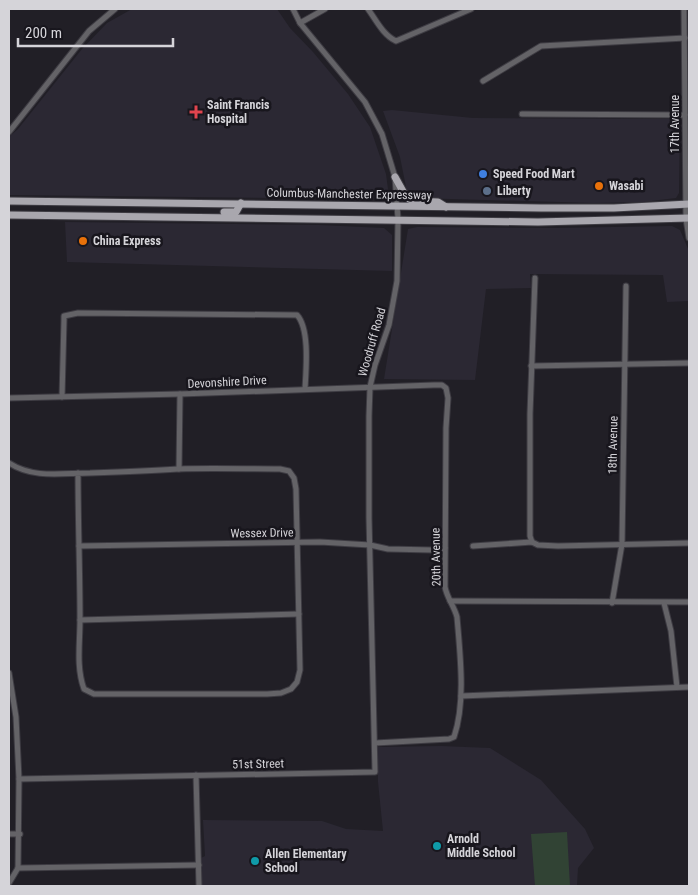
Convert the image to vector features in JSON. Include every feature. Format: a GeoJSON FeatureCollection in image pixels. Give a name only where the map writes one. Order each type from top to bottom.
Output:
{"type":"FeatureCollection","features":[{"type":"Feature","properties":{"kind":"main road"},"geometry":{"type":"LineString","coordinates":[[395,177],[405,195],[414,201],[438,202],[446,207]]}},
{"type":"Feature","properties":{"kind":"main road","name":"Columbus-Manchester Expressway"},"geometry":{"type":"LineString","coordinates":[[9,201],[614,208],[687,204]]}},
{"type":"Feature","properties":{"kind":"main road"},"geometry":{"type":"LineString","coordinates":[[189,216],[198,213],[236,212],[241,203]]}},
{"type":"Feature","properties":{"kind":"main road","name":"Columbus-Manchester Expressway"},"geometry":{"type":"LineString","coordinates":[[9,215],[547,222],[688,219]]}},
{"type":"Feature","properties":{"kind":"street"},"geometry":{"type":"LineString","coordinates":[[9,132],[89,31],[115,9]]}},
{"type":"Feature","properties":{"kind":"street","name":"Woodruff Road"},"geometry":{"type":"LineString","coordinates":[[293,9],[300,23],[364,102],[382,134],[395,177],[398,220],[398,262],[395,298],[388,330],[375,365],[370,386],[370,545],[375,743]]}},
{"type":"Feature","properties":{"kind":"street"},"geometry":{"type":"LineString","coordinates":[[300,23],[325,9]]}},
{"type":"Feature","properties":{"kind":"street"},"geometry":{"type":"LineString","coordinates":[[368,9],[389,38],[396,41],[471,9]]}},
{"type":"Feature","properties":{"kind":"street","name":"17th Avenue"},"geometry":{"type":"LineString","coordinates":[[684,9],[689,238]]}},
{"type":"Feature","properties":{"kind":"street"},"geometry":{"type":"LineString","coordinates":[[482,81],[541,46],[684,38]]}},
{"type":"Feature","properties":{"kind":"street"},"geometry":{"type":"LineString","coordinates":[[522,114],[685,115]]}},
{"type":"Feature","properties":{"kind":"street"},"geometry":{"type":"LineString","coordinates":[[532,542],[530,536],[531,366],[535,278]]}},
{"type":"Feature","properties":{"kind":"street","name":"18th Avenue"},"geometry":{"type":"LineString","coordinates":[[612,603],[622,544],[623,365],[626,286]]}},
{"type":"Feature","properties":{"kind":"street"},"geometry":{"type":"LineString","coordinates":[[62,397],[64,316],[78,313],[297,315],[302,320],[304,327],[305,389]]}},
{"type":"Feature","properties":{"kind":"street"},"geometry":{"type":"LineString","coordinates":[[531,366],[689,363]]}},
{"type":"Feature","properties":{"kind":"street","name":"Devonshire Drive"},"geometry":{"type":"LineString","coordinates":[[9,398],[180,394],[370,386],[442,385],[446,388]]}},
{"type":"Feature","properties":{"kind":"street","name":"20th Avenue"},"geometry":{"type":"LineString","coordinates":[[375,743],[449,739],[454,737],[458,725],[461,696],[457,617],[445,587],[446,428],[448,398],[446,388]]}},
{"type":"Feature","properties":{"kind":"street"},"geometry":{"type":"LineString","coordinates":[[179,469],[180,394]]}},
{"type":"Feature","properties":{"kind":"street"},"geometry":{"type":"LineString","coordinates":[[9,463],[17,468],[36,474],[53,475],[78,473],[179,469],[280,468],[289,471],[294,478],[296,489],[300,670],[297,682],[291,689],[281,693],[258,694],[94,694],[84,689],[80,679],[79,663],[78,473]]}},
{"type":"Feature","properties":{"kind":"street","name":"Wessex Drive"},"geometry":{"type":"LineString","coordinates":[[79,546],[296,542],[370,545],[388,549],[411,550],[445,548]]}},
{"type":"Feature","properties":{"kind":"street"},"geometry":{"type":"LineString","coordinates":[[473,546],[532,542],[538,545],[689,543]]}},
{"type":"Feature","properties":{"kind":"street"},"geometry":{"type":"LineString","coordinates":[[450,602],[689,602]]}},
{"type":"Feature","properties":{"kind":"street"},"geometry":{"type":"LineString","coordinates":[[664,603],[670,631],[677,687]]}},
{"type":"Feature","properties":{"kind":"street"},"geometry":{"type":"LineString","coordinates":[[80,620],[299,614]]}},
{"type":"Feature","properties":{"kind":"street"},"geometry":{"type":"LineString","coordinates":[[9,673],[16,717],[20,834],[18,868],[9,883]]}},
{"type":"Feature","properties":{"kind":"street"},"geometry":{"type":"LineString","coordinates":[[461,696],[689,687]]}},
{"type":"Feature","properties":{"kind":"street","name":"51st Street"},"geometry":{"type":"LineString","coordinates":[[19,779],[375,772],[375,743]]}},
{"type":"Feature","properties":{"kind":"street"},"geometry":{"type":"LineString","coordinates":[[196,775],[199,886]]}},
{"type":"Feature","properties":{"kind":"street"},"geometry":{"type":"LineString","coordinates":[[9,834],[20,834]]}},
{"type":"Feature","properties":{"kind":"street"},"geometry":{"type":"LineString","coordinates":[[18,868],[199,865]]}},
{"type":"Feature","properties":{"kind":"shaded area","name":"Saint Francis Hospital"},"geometry":{"type":"Polygon","coordinates":[[[132,9],[277,9],[290,28],[348,94],[370,127],[386,174],[388,189],[384,197],[376,199],[9,195],[9,137],[18,129],[82,49],[107,23],[132,9]]]}},
{"type":"Feature","properties":{"kind":"shaded area"},"geometry":{"type":"Polygon","coordinates":[[[392,110],[473,118],[680,119],[679,193],[676,198],[643,202],[594,203],[415,198],[407,192],[400,157],[383,111],[392,110]]]}},
{"type":"Feature","properties":{"kind":"shaded area"},"geometry":{"type":"Polygon","coordinates":[[[65,222],[319,225],[384,228],[392,235],[392,271],[67,262],[65,222]]]}},
{"type":"Feature","properties":{"kind":"shaded area"},"geometry":{"type":"Polygon","coordinates":[[[672,226],[680,230],[689,251],[689,301],[667,302],[663,275],[530,274],[531,288],[486,289],[475,380],[384,379],[408,229],[417,227],[555,228],[672,226]]]}},
{"type":"Feature","properties":{"kind":"shaded area"},"geometry":{"type":"Polygon","coordinates":[[[441,746],[490,748],[541,780],[585,829],[594,848],[578,868],[577,886],[202,886],[201,858],[205,856],[203,820],[322,821],[346,829],[383,831],[378,782],[378,747],[441,746]]]}},
{"type":"Feature","properties":{"kind":"green space"},"geometry":{"type":"Polygon","coordinates":[[[567,832],[570,886],[535,886],[531,834],[567,832]]]}},
{"type":"Feature","properties":{"kind":"place","name":"Saint Francis Hospital"},"geometry":{"type":"Point","coordinates":[196,112]}},
{"type":"Feature","properties":{"kind":"place","name":"Speed Food Mart"},"geometry":{"type":"Point","coordinates":[483,174]}},
{"type":"Feature","properties":{"kind":"place","name":"Wasabi"},"geometry":{"type":"Point","coordinates":[599,186]}},
{"type":"Feature","properties":{"kind":"place","name":"Liberty"},"geometry":{"type":"Point","coordinates":[487,191]}},
{"type":"Feature","properties":{"kind":"place","name":"China Express"},"geometry":{"type":"Point","coordinates":[83,241]}},
{"type":"Feature","properties":{"kind":"place","name":"Arnold Middle School"},"geometry":{"type":"Point","coordinates":[437,846]}},
{"type":"Feature","properties":{"kind":"place","name":"Allen Elementary School"},"geometry":{"type":"Point","coordinates":[255,861]}}]}
